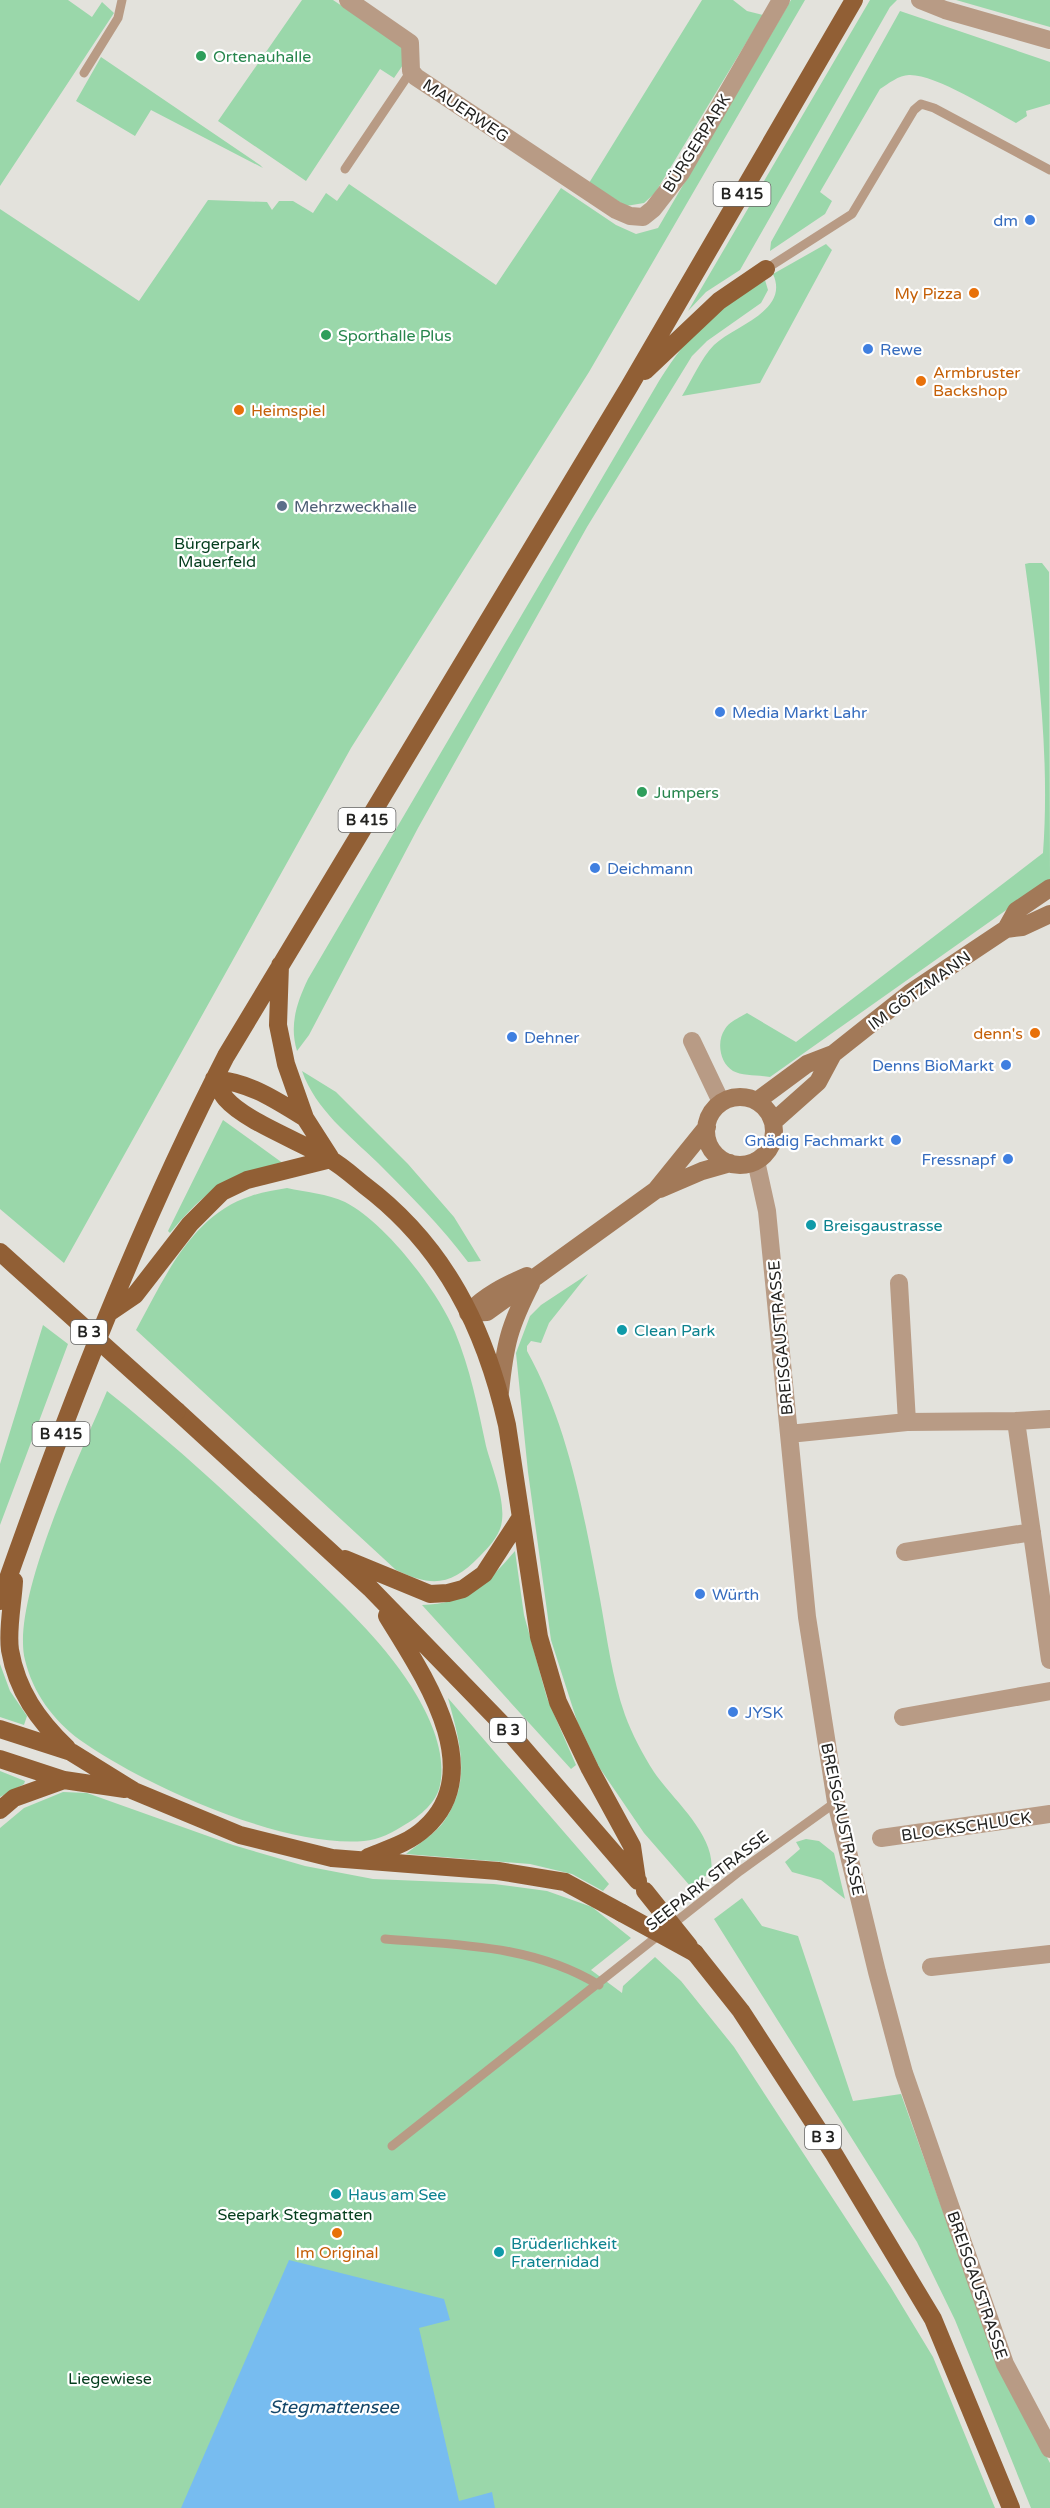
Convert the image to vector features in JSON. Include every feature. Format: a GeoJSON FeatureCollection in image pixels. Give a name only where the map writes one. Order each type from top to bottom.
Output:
{"type":"FeatureCollection","features":[{"type":"Feature","properties":{"kind":"main road","name":"B 415"},"geometry":{"type":"LineString","coordinates":[[0,1601],[110,1312],[171,1167],[214,1079],[280,963],[629,387],[854,0]]}},
{"type":"Feature","properties":{"kind":"main road"},"geometry":{"type":"LineString","coordinates":[[629,387],[719,301],[766,269]]}},
{"type":"Feature","properties":{"kind":"main road"},"geometry":{"type":"LineString","coordinates":[[280,963],[278,1025],[286,1064],[305,1118],[331,1159]]}},
{"type":"Feature","properties":{"kind":"main road"},"geometry":{"type":"LineString","coordinates":[[214,1079],[238,1082],[261,1091],[305,1118]]}},
{"type":"Feature","properties":{"kind":"main road"},"geometry":{"type":"LineString","coordinates":[[214,1079],[226,1100],[252,1117],[331,1159],[390,1204],[436,1255],[468,1312],[500,1392],[539,1637],[558,1702],[590,1769],[632,1846],[641,1886]]}},
{"type":"Feature","properties":{"kind":"main road","name":"B 3"},"geometry":{"type":"LineString","coordinates":[[110,1312],[135,1295],[190,1224],[222,1192],[247,1180],[331,1159]]}},
{"type":"Feature","properties":{"kind":"main road","name":"B 3"},"geometry":{"type":"LineString","coordinates":[[0,1252],[370,1588],[505,1726],[699,1958],[741,2011],[834,2154],[933,2319],[1011,2508]]}},
{"type":"Feature","properties":{"kind":"main road","name":"B 3"},"geometry":{"type":"LineString","coordinates":[[335,1555],[430,1594],[448,1593],[463,1589],[484,1574],[520,1517]]}},
{"type":"Feature","properties":{"kind":"main road","name":"B 3"},"geometry":{"type":"LineString","coordinates":[[15,1558],[10,1649],[22,1693],[44,1725],[71,1752],[134,1791],[240,1835],[332,1858],[498,1871],[565,1882],[699,1958]]}},
{"type":"Feature","properties":{"kind":"main road","name":"B 3"},"geometry":{"type":"LineString","coordinates":[[363,1859],[406,1841],[426,1827],[446,1800],[452,1765],[445,1725],[428,1684],[370,1588]]}},
{"type":"Feature","properties":{"kind":"main road","name":"B 3"},"geometry":{"type":"LineString","coordinates":[[0,1729],[71,1752]]}},
{"type":"Feature","properties":{"kind":"main road","name":"B 3"},"geometry":{"type":"LineString","coordinates":[[0,1759],[64,1780],[134,1791]]}},
{"type":"Feature","properties":{"kind":"main road","name":"B 3"},"geometry":{"type":"LineString","coordinates":[[0,1810],[14,1798],[64,1780]]}},
{"type":"Feature","properties":{"kind":"street","name":"MAUERWEG"},"geometry":{"type":"LineString","coordinates":[[348,0],[410,44],[411,71],[453,102],[548,164]]}},
{"type":"Feature","properties":{"kind":"street","name":"BÜRGERPARK"},"geometry":{"type":"LineString","coordinates":[[548,164],[616,210],[630,216],[643,217],[681,173],[781,0]]}},
{"type":"Feature","properties":{"kind":"street"},"geometry":{"type":"LineString","coordinates":[[920,0],[945,10],[1050,40]]}},
{"type":"Feature","properties":{"kind":"street","name":"IM GÖTZMANN"},"geometry":{"type":"LineString","coordinates":[[757,1101],[807,1064],[833,1054],[910,993],[1006,929],[1016,912],[1050,888]]}},
{"type":"Feature","properties":{"kind":"street","name":"IM GÖTZMANN"},"geometry":{"type":"LineString","coordinates":[[1006,929],[1022,927],[1050,914]]}},
{"type":"Feature","properties":{"kind":"street"},"geometry":{"type":"LineString","coordinates":[[692,1041],[722,1102]]}},
{"type":"Feature","properties":{"kind":"street","name":"IM GÖTZMANN"},"geometry":{"type":"LineString","coordinates":[[773,1122],[818,1083],[833,1054]]}},
{"type":"Feature","properties":{"kind":"street"},"geometry":{"type":"LineString","coordinates":[[468,1312],[499,1288],[552,1265],[580,1248],[656,1191],[702,1171],[730,1163],[748,1164],[756,1161],[765,1154],[771,1144],[773,1122],[764,1106],[757,1101],[739,1096],[722,1102],[714,1109],[706,1126],[656,1191]]}},
{"type":"Feature","properties":{"kind":"street"},"geometry":{"type":"LineString","coordinates":[[706,1126],[714,1153],[730,1163]]}},
{"type":"Feature","properties":{"kind":"street","name":"BREISGAUSTRASSE"},"geometry":{"type":"LineString","coordinates":[[756,1161],[767,1211],[807,1617],[836,1802],[876,1972],[904,2073],[1005,2364],[1050,2449]]}},
{"type":"Feature","properties":{"kind":"street"},"geometry":{"type":"LineString","coordinates":[[468,1312],[487,1312],[532,1282],[552,1265]]}},
{"type":"Feature","properties":{"kind":"street"},"geometry":{"type":"LineString","coordinates":[[500,1392],[505,1343],[511,1322],[532,1282]]}},
{"type":"Feature","properties":{"kind":"street"},"geometry":{"type":"LineString","coordinates":[[899,1283],[907,1422]]}},
{"type":"Feature","properties":{"kind":"street"},"geometry":{"type":"LineString","coordinates":[[789,1434],[907,1422],[1050,1419]]}},
{"type":"Feature","properties":{"kind":"street"},"geometry":{"type":"LineString","coordinates":[[1016,1421],[1032,1532],[1046,1605],[1050,1660]]}},
{"type":"Feature","properties":{"kind":"street"},"geometry":{"type":"LineString","coordinates":[[905,1552],[1032,1532]]}},
{"type":"Feature","properties":{"kind":"street"},"geometry":{"type":"LineString","coordinates":[[903,1717],[1050,1691]]}},
{"type":"Feature","properties":{"kind":"street","name":"BLOCKSCHLUCK"},"geometry":{"type":"LineString","coordinates":[[881,1838],[1050,1814]]}},
{"type":"Feature","properties":{"kind":"street"},"geometry":{"type":"LineString","coordinates":[[931,1968],[1050,1954]]}},
{"type":"Feature","properties":{"kind":"lane"},"geometry":{"type":"LineString","coordinates":[[84,73],[118,18],[122,0]]}},
{"type":"Feature","properties":{"kind":"lane"},"geometry":{"type":"LineString","coordinates":[[345,169],[411,71]]}},
{"type":"Feature","properties":{"kind":"lane"},"geometry":{"type":"LineString","coordinates":[[766,269],[852,214],[914,110],[921,104],[934,108],[1050,170]]}},
{"type":"Feature","properties":{"kind":"lane","name":"SEEPARK STRASSE"},"geometry":{"type":"LineString","coordinates":[[392,2146],[599,1985],[740,1871],[836,1802]]}},
{"type":"Feature","properties":{"kind":"lane"},"geometry":{"type":"LineString","coordinates":[[385,1939],[495,1947],[574,1970],[599,1985]]}},
{"type":"Feature","properties":{"kind":"green space"},"geometry":{"type":"Polygon","coordinates":[[[0,0],[68,0],[92,17],[102,2],[114,13],[0,186],[0,0]]]}},
{"type":"Feature","properties":{"kind":"green space"},"geometry":{"type":"Polygon","coordinates":[[[302,0],[333,0],[405,48],[407,59],[394,78],[380,69],[306,181],[218,121],[302,0]]]}},
{"type":"Feature","properties":{"kind":"green space"},"geometry":{"type":"Polygon","coordinates":[[[702,0],[733,0],[747,11],[763,15],[655,193],[644,203],[626,206],[589,183],[702,0]]]}},
{"type":"Feature","properties":{"kind":"green space","name":"Bürgerpark Mauerfeld"},"geometry":{"type":"Polygon","coordinates":[[[791,0],[805,0],[589,372],[351,748],[64,1263],[0,1209],[0,209],[139,301],[208,200],[267,202],[272,210],[279,201],[293,201],[313,213],[326,193],[337,201],[349,184],[496,285],[561,188],[616,225],[636,234],[658,228],[791,0]]]}},
{"type":"Feature","properties":{"kind":"green space"},"geometry":{"type":"Polygon","coordinates":[[[870,0],[897,0],[890,7],[740,270],[706,292],[688,311],[870,0]]]}},
{"type":"Feature","properties":{"kind":"green space"},"geometry":{"type":"Polygon","coordinates":[[[956,0],[1050,0],[1050,27],[956,0]]]}},
{"type":"Feature","properties":{"kind":"green space"},"geometry":{"type":"Polygon","coordinates":[[[900,11],[1050,62],[1050,104],[1026,111],[1027,116],[1016,123],[933,80],[909,75],[898,78],[880,89],[820,192],[832,201],[825,214],[770,251],[771,242],[900,11]]]}},
{"type":"Feature","properties":{"kind":"green space"},"geometry":{"type":"Polygon","coordinates":[[[101,57],[263,168],[151,110],[135,136],[76,101],[101,57]]]}},
{"type":"Feature","properties":{"kind":"green space"},"geometry":{"type":"Polygon","coordinates":[[[826,244],[832,250],[760,383],[682,396],[709,350],[767,308],[774,298],[776,287],[773,274],[826,244]]]}},
{"type":"Feature","properties":{"kind":"green space"},"geometry":{"type":"Polygon","coordinates":[[[765,280],[768,290],[761,303],[707,341],[692,356],[587,527],[418,828],[309,1035],[297,1051],[294,1032],[295,1014],[308,979],[659,381],[694,334],[718,312],[765,280]]]}},
{"type":"Feature","properties":{"kind":"green space"},"geometry":{"type":"Polygon","coordinates":[[[1042,563],[1049,572],[1050,879],[770,1077],[746,1075],[733,1071],[722,1058],[720,1046],[722,1034],[732,1022],[747,1013],[796,1042],[1043,853],[1044,745],[1042,708],[1025,564],[1042,563]]]}},
{"type":"Feature","properties":{"kind":"green space"},"geometry":{"type":"Polygon","coordinates":[[[302,1071],[336,1092],[408,1164],[454,1217],[481,1261],[468,1262],[413,1199],[334,1121],[316,1098],[302,1071]]]}},
{"type":"Feature","properties":{"kind":"green space"},"geometry":{"type":"Polygon","coordinates":[[[223,1120],[284,1164],[265,1167],[233,1178],[207,1195],[170,1233],[168,1231],[223,1120]]]}},
{"type":"Feature","properties":{"kind":"green space"},"geometry":{"type":"Polygon","coordinates":[[[287,1188],[338,1199],[361,1212],[377,1225],[409,1259],[423,1278],[455,1332],[473,1388],[500,1496],[502,1517],[500,1530],[489,1546],[470,1566],[451,1578],[431,1581],[409,1576],[396,1570],[136,1330],[169,1270],[196,1233],[230,1205],[264,1192],[287,1188]]]}},
{"type":"Feature","properties":{"kind":"green space"},"geometry":{"type":"Polygon","coordinates":[[[588,1274],[549,1323],[541,1343],[531,1341],[527,1346],[527,1351],[554,1410],[573,1472],[588,1536],[613,1672],[625,1715],[654,1772],[692,1819],[707,1845],[711,1859],[711,1872],[691,1887],[644,1833],[599,1767],[577,1721],[551,1640],[528,1472],[516,1353],[530,1316],[541,1305],[588,1274]]]}},
{"type":"Feature","properties":{"kind":"green space"},"geometry":{"type":"Polygon","coordinates":[[[43,1325],[68,1344],[0,1525],[0,1464],[43,1325]]]}},
{"type":"Feature","properties":{"kind":"green space"},"geometry":{"type":"Polygon","coordinates":[[[107,1391],[230,1496],[359,1621],[399,1669],[429,1720],[441,1759],[438,1791],[432,1803],[417,1817],[386,1835],[364,1841],[331,1841],[295,1835],[256,1824],[177,1794],[108,1758],[70,1732],[45,1705],[33,1684],[25,1660],[23,1634],[28,1601],[51,1526],[107,1391]]]}},
{"type":"Feature","properties":{"kind":"green space"},"geometry":{"type":"Polygon","coordinates":[[[515,1551],[524,1615],[547,1698],[576,1765],[571,1769],[422,1605],[452,1600],[475,1590],[515,1551]]]}},
{"type":"Feature","properties":{"kind":"green space"},"geometry":{"type":"Polygon","coordinates":[[[0,1664],[10,1691],[27,1716],[24,1725],[0,1717],[0,1664]]]}},
{"type":"Feature","properties":{"kind":"green space"},"geometry":{"type":"Polygon","coordinates":[[[448,1698],[609,1884],[603,1891],[572,1874],[530,1864],[406,1854],[442,1824],[458,1793],[461,1778],[460,1747],[448,1698]]]}},
{"type":"Feature","properties":{"kind":"green space"},"geometry":{"type":"Polygon","coordinates":[[[0,1771],[25,1781],[24,1784],[0,1797],[0,1771]]]}},
{"type":"Feature","properties":{"kind":"green space","name":"Seepark Stegmatten"},"geometry":{"type":"Polygon","coordinates":[[[63,1792],[87,1793],[233,1845],[305,1866],[373,1879],[494,1884],[547,1891],[592,1907],[631,1938],[591,1970],[622,1993],[623,1986],[655,1957],[681,1981],[734,2047],[890,2286],[933,2357],[995,2508],[0,2508],[0,1828],[24,1808],[63,1792]]]}},
{"type":"Feature","properties":{"kind":"green space"},"geometry":{"type":"Polygon","coordinates":[[[806,1839],[819,1841],[834,1853],[845,1899],[821,1880],[792,1872],[785,1862],[800,1849],[796,1842],[806,1839]]]}},
{"type":"Feature","properties":{"kind":"green space"},"geometry":{"type":"Polygon","coordinates":[[[742,1898],[762,1926],[798,1936],[853,2101],[901,2094],[999,2368],[1050,2463],[1050,2508],[1031,2508],[955,2320],[917,2242],[714,1919],[742,1898]]]}},
{"type":"Feature","properties":{"kind":"water","name":"Stegmattensee"},"geometry":{"type":"Polygon","coordinates":[[[289,2260],[444,2299],[450,2320],[419,2328],[459,2501],[492,2492],[495,2508],[181,2508],[289,2260]]]}},
{"type":"Feature","properties":{"kind":"place","name":"Ortenauhalle"},"geometry":{"type":"Point","coordinates":[201,56]}},
{"type":"Feature","properties":{"kind":"place","name":"dm"},"geometry":{"type":"Point","coordinates":[1030,220]}},
{"type":"Feature","properties":{"kind":"place","name":"My Pizza"},"geometry":{"type":"Point","coordinates":[974,293]}},
{"type":"Feature","properties":{"kind":"place","name":"Sporthalle Plus"},"geometry":{"type":"Point","coordinates":[326,335]}},
{"type":"Feature","properties":{"kind":"place","name":"Rewe"},"geometry":{"type":"Point","coordinates":[868,349]}},
{"type":"Feature","properties":{"kind":"place","name":"Armbruster Backshop"},"geometry":{"type":"Point","coordinates":[921,381]}},
{"type":"Feature","properties":{"kind":"place","name":"Heimspiel"},"geometry":{"type":"Point","coordinates":[239,410]}},
{"type":"Feature","properties":{"kind":"place","name":"Mehrzweckhalle"},"geometry":{"type":"Point","coordinates":[282,506]}},
{"type":"Feature","properties":{"kind":"place","name":"Media Markt Lahr"},"geometry":{"type":"Point","coordinates":[720,712]}},
{"type":"Feature","properties":{"kind":"place","name":"Jumpers"},"geometry":{"type":"Point","coordinates":[642,792]}},
{"type":"Feature","properties":{"kind":"place","name":"Deichmann"},"geometry":{"type":"Point","coordinates":[595,868]}},
{"type":"Feature","properties":{"kind":"place","name":"denn's"},"geometry":{"type":"Point","coordinates":[1035,1033]}},
{"type":"Feature","properties":{"kind":"place","name":"Dehner"},"geometry":{"type":"Point","coordinates":[512,1037]}},
{"type":"Feature","properties":{"kind":"place","name":"Denns BioMarkt"},"geometry":{"type":"Point","coordinates":[1006,1065]}},
{"type":"Feature","properties":{"kind":"place","name":"Gnädig Fachmarkt"},"geometry":{"type":"Point","coordinates":[896,1140]}},
{"type":"Feature","properties":{"kind":"place","name":"Fressnapf"},"geometry":{"type":"Point","coordinates":[1008,1159]}},
{"type":"Feature","properties":{"kind":"place","name":"Breisgaustrasse"},"geometry":{"type":"Point","coordinates":[811,1225]}},
{"type":"Feature","properties":{"kind":"place","name":"Clean Park"},"geometry":{"type":"Point","coordinates":[622,1330]}},
{"type":"Feature","properties":{"kind":"place","name":"Würth"},"geometry":{"type":"Point","coordinates":[700,1594]}},
{"type":"Feature","properties":{"kind":"place","name":"JYSK"},"geometry":{"type":"Point","coordinates":[733,1712]}},
{"type":"Feature","properties":{"kind":"place","name":"Haus am See"},"geometry":{"type":"Point","coordinates":[336,2194]}},
{"type":"Feature","properties":{"kind":"place","name":"Im Original"},"geometry":{"type":"Point","coordinates":[337,2233]}},
{"type":"Feature","properties":{"kind":"place","name":"Brüderlichkeit Fraternidad"},"geometry":{"type":"Point","coordinates":[499,2252]}},
{"type":"Feature","properties":{"kind":"park label","name":"Liegewiese"},"geometry":{"type":"Point","coordinates":[110,2378]}}]}
